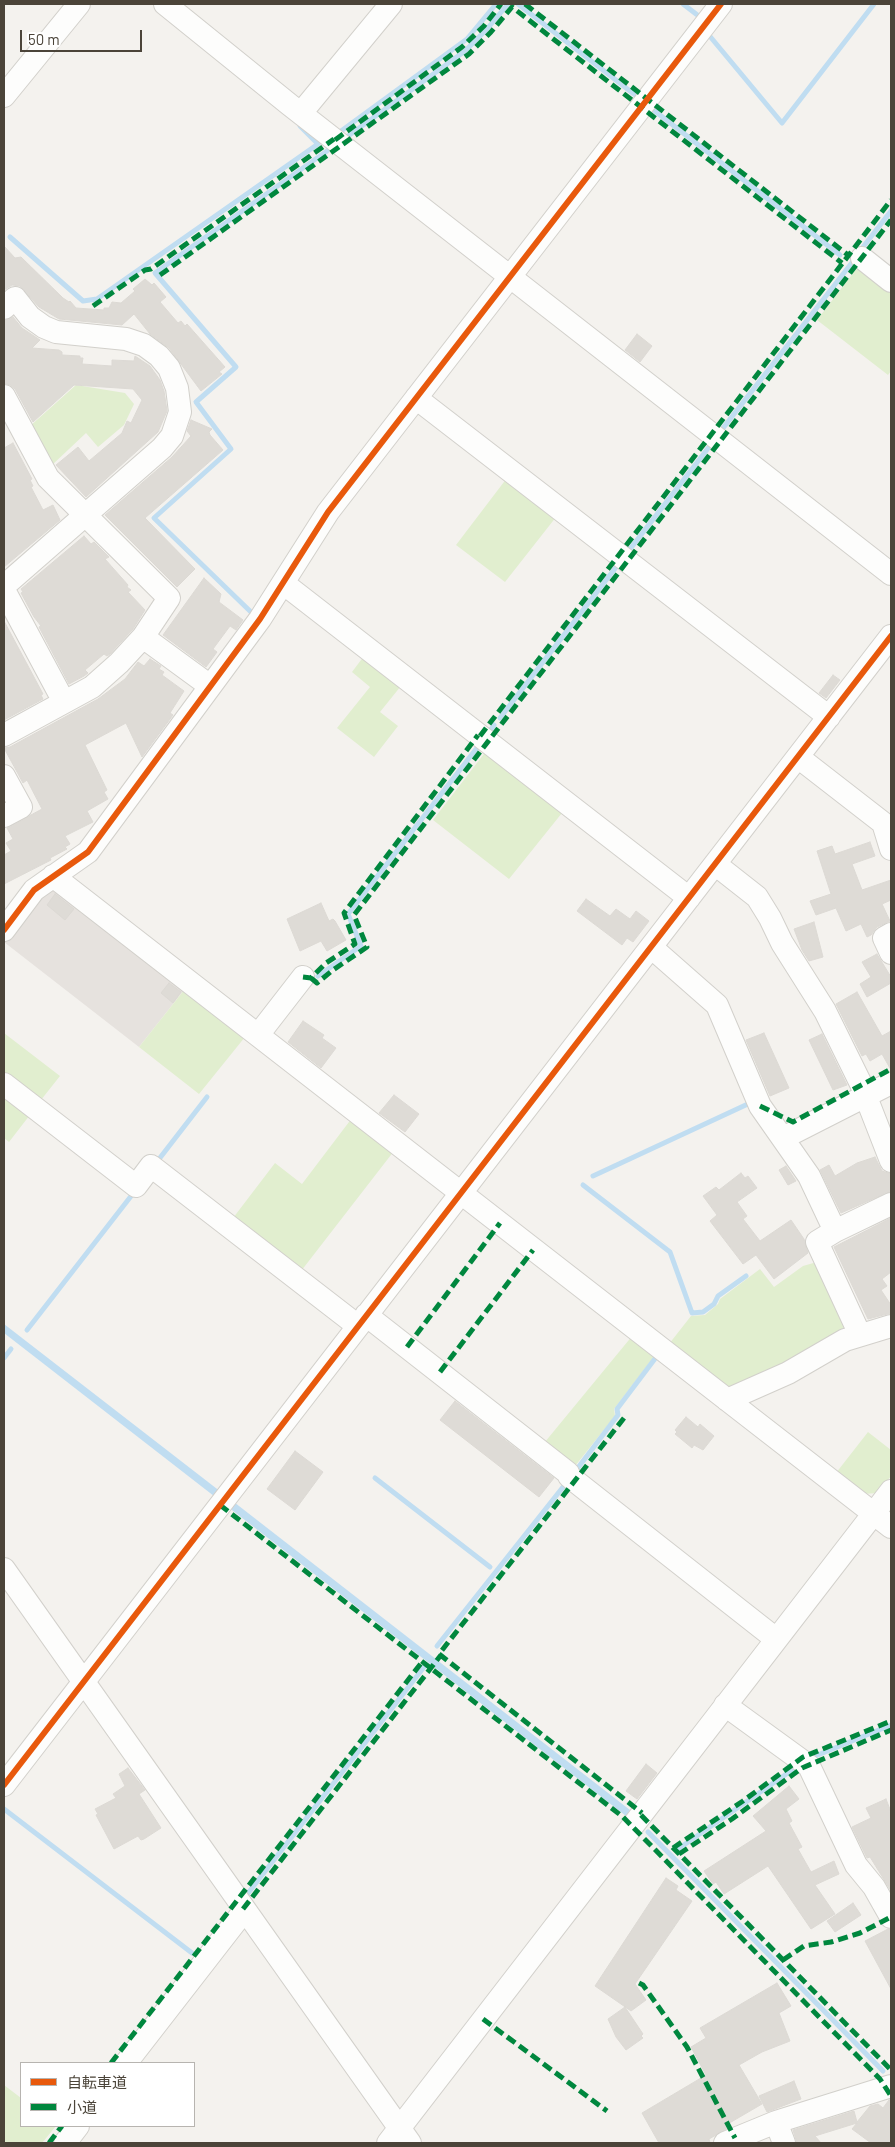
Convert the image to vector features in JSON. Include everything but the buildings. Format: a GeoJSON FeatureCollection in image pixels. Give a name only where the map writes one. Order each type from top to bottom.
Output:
{"type":"FeatureCollection","features":[{"type":"Feature","properties":{"kind":"street"},"geometry":{"type":"LineString","coordinates":[[4,96],[79,4]]}},
{"type":"Feature","properties":{"kind":"street"},"geometry":{"type":"LineString","coordinates":[[165,4],[295,109],[891,574]]}},
{"type":"Feature","properties":{"kind":"street"},"geometry":{"type":"LineString","coordinates":[[295,109],[372,4]]}},
{"type":"Feature","properties":{"kind":"street"},"geometry":{"type":"LineString","coordinates":[[295,109],[391,4]]}},
{"type":"Feature","properties":{"kind":"street"},"geometry":{"type":"LineString","coordinates":[[4,930],[34,890],[88,852],[260,619],[328,512],[721,4]]}},
{"type":"Feature","properties":{"kind":"street"},"geometry":{"type":"LineString","coordinates":[[862,258],[891,281]]}},
{"type":"Feature","properties":{"kind":"street"},"geometry":{"type":"LineString","coordinates":[[4,308],[14,298],[30,317],[44,327],[56,332],[126,339],[144,345],[159,356],[168,368],[177,388],[180,412],[172,436],[162,448],[4,586]]}},
{"type":"Feature","properties":{"kind":"street"},"geometry":{"type":"LineString","coordinates":[[4,396],[48,478],[169,598],[143,637],[119,663],[92,687],[4,735]]}},
{"type":"Feature","properties":{"kind":"street"},"geometry":{"type":"LineString","coordinates":[[416,398],[829,717]]}},
{"type":"Feature","properties":{"kind":"street"},"geometry":{"type":"LineString","coordinates":[[283,583],[689,898]]}},
{"type":"Feature","properties":{"kind":"street"},"geometry":{"type":"LineString","coordinates":[[4,590],[64,702]]}},
{"type":"Feature","properties":{"kind":"street"},"geometry":{"type":"LineString","coordinates":[[4,1785],[891,636]]}},
{"type":"Feature","properties":{"kind":"street"},"geometry":{"type":"LineString","coordinates":[[143,637],[210,686]]}},
{"type":"Feature","properties":{"kind":"street"},"geometry":{"type":"LineString","coordinates":[[798,757],[883,823],[891,849]]}},
{"type":"Feature","properties":{"kind":"street"},"geometry":{"type":"LineString","coordinates":[[4,776],[21,807],[4,816]]}},
{"type":"Feature","properties":{"kind":"street"},"geometry":{"type":"LineString","coordinates":[[715,864],[757,897],[770,918],[782,943],[825,1011],[866,1096],[891,1161]]}},
{"type":"Feature","properties":{"kind":"street"},"geometry":{"type":"LineString","coordinates":[[53,876],[891,1528]]}},
{"type":"Feature","properties":{"kind":"street"},"geometry":{"type":"LineString","coordinates":[[891,934],[884,938],[891,953]]}},
{"type":"Feature","properties":{"kind":"street"},"geometry":{"type":"LineString","coordinates":[[651,947],[717,1004],[760,1106],[809,1176],[835,1230]]}},
{"type":"Feature","properties":{"kind":"street"},"geometry":{"type":"LineString","coordinates":[[258,1035],[303,977]]}},
{"type":"Feature","properties":{"kind":"street"},"geometry":{"type":"LineString","coordinates":[[783,1138],[891,1083]]}},
{"type":"Feature","properties":{"kind":"street"},"geometry":{"type":"LineString","coordinates":[[4,1084],[136,1186],[151,1166],[568,1473],[575,1481],[776,1639]]}},
{"type":"Feature","properties":{"kind":"street"},"geometry":{"type":"LineString","coordinates":[[860,1336],[817,1242],[835,1230],[891,1204]]}},
{"type":"Feature","properties":{"kind":"street"},"geometry":{"type":"LineString","coordinates":[[727,1400],[788,1373],[845,1340],[891,1326]]}},
{"type":"Feature","properties":{"kind":"street"},"geometry":{"type":"LineString","coordinates":[[4,1569],[244,1911],[399,2138],[725,1705],[891,1491]]}},
{"type":"Feature","properties":{"kind":"street"},"geometry":{"type":"LineString","coordinates":[[725,1705],[809,1766],[856,1864],[874,1887],[891,1917]]}},
{"type":"Feature","properties":{"kind":"street"},"geometry":{"type":"LineString","coordinates":[[127,2062],[244,1911]]}},
{"type":"Feature","properties":{"kind":"street"},"geometry":{"type":"LineString","coordinates":[[725,2143],[776,2122],[891,2086]]}},
{"type":"Feature","properties":{"kind":"street"},"geometry":{"type":"LineString","coordinates":[[776,2122],[784,2143]]}},
{"type":"Feature","properties":{"kind":"shaded area"},"geometry":{"type":"Polygon","coordinates":[[[56,889],[185,989],[139,1047],[4,942],[41,893],[56,889]]]}},
{"type":"Feature","properties":{"kind":"green space"},"geometry":{"type":"Polygon","coordinates":[[[861,263],[891,286],[891,371],[888,375],[817,320],[861,263]]]}},
{"type":"Feature","properties":{"kind":"green space"},"geometry":{"type":"Polygon","coordinates":[[[76,385],[125,393],[134,404],[124,425],[98,447],[86,433],[51,466],[29,427],[76,385]]]}},
{"type":"Feature","properties":{"kind":"green space"},"geometry":{"type":"Polygon","coordinates":[[[510,474],[560,512],[505,582],[456,545],[510,474]]]}},
{"type":"Feature","properties":{"kind":"green space"},"geometry":{"type":"Polygon","coordinates":[[[367,652],[405,681],[380,712],[398,726],[374,757],[337,728],[370,687],[352,672],[367,652]]]}},
{"type":"Feature","properties":{"kind":"green space"},"geometry":{"type":"Polygon","coordinates":[[[490,746],[566,808],[509,879],[433,820],[490,746]]]}},
{"type":"Feature","properties":{"kind":"green space"},"geometry":{"type":"Polygon","coordinates":[[[185,989],[245,1037],[199,1094],[139,1047],[185,989]]]}},
{"type":"Feature","properties":{"kind":"green space"},"geometry":{"type":"Polygon","coordinates":[[[4,1033],[60,1076],[37,1105],[4,1080],[4,1033]]]}},
{"type":"Feature","properties":{"kind":"green space"},"geometry":{"type":"Polygon","coordinates":[[[4,1088],[33,1111],[9,1142],[4,1138],[4,1088]]]}},
{"type":"Feature","properties":{"kind":"green space"},"geometry":{"type":"Polygon","coordinates":[[[352,1118],[394,1151],[298,1275],[230,1222],[275,1163],[302,1184],[352,1118]]]}},
{"type":"Feature","properties":{"kind":"green space"},"geometry":{"type":"Polygon","coordinates":[[[817,1262],[853,1329],[734,1392],[669,1344],[691,1316],[705,1315],[718,1304],[720,1299],[760,1269],[774,1287],[803,1266],[817,1262]]]}},
{"type":"Feature","properties":{"kind":"green space"},"geometry":{"type":"Polygon","coordinates":[[[633,1335],[656,1354],[614,1409],[615,1416],[571,1471],[540,1448],[633,1335]]]}},
{"type":"Feature","properties":{"kind":"green space"},"geometry":{"type":"Polygon","coordinates":[[[868,1432],[891,1450],[891,1476],[878,1493],[863,1494],[836,1473],[868,1432]]]}},
{"type":"Feature","properties":{"kind":"green space"},"geometry":{"type":"Polygon","coordinates":[[[4,2085],[20,2097],[20,2127],[55,2127],[42,2143],[4,2143],[4,2085]]]}},
{"type":"Feature","properties":{"kind":"water"},"geometry":{"type":"Polygon","coordinates":[[[4,1324],[630,1810],[626,1816],[4,1333],[4,1324]]]}},
{"type":"Feature","properties":{"kind":"waterway"},"geometry":{"type":"LineString","coordinates":[[337,134],[467,39],[496,4]]}},
{"type":"Feature","properties":{"kind":"waterway"},"geometry":{"type":"LineString","coordinates":[[344,139],[465,51],[508,4]]}},
{"type":"Feature","properties":{"kind":"waterway"},"geometry":{"type":"LineString","coordinates":[[518,4],[639,98]]}},
{"type":"Feature","properties":{"kind":"waterway"},"geometry":{"type":"LineString","coordinates":[[683,4],[700,17],[702,15]]}},
{"type":"Feature","properties":{"kind":"waterway"},"geometry":{"type":"LineString","coordinates":[[708,34],[782,123],[874,4]]}},
{"type":"Feature","properties":{"kind":"waterway"},"geometry":{"type":"LineString","coordinates":[[651,108],[840,255]]}},
{"type":"Feature","properties":{"kind":"waterway"},"geometry":{"type":"LineString","coordinates":[[10,237],[83,301],[97,299],[318,144],[300,126]]}},
{"type":"Feature","properties":{"kind":"waterway"},"geometry":{"type":"LineString","coordinates":[[253,614],[154,518],[231,449],[196,402],[236,367],[155,273],[327,151]]}},
{"type":"Feature","properties":{"kind":"waterway"},"geometry":{"type":"LineString","coordinates":[[863,247],[891,211]]}},
{"type":"Feature","properties":{"kind":"waterway"},"geometry":{"type":"LineString","coordinates":[[720,432],[854,260]]}},
{"type":"Feature","properties":{"kind":"waterway"},"geometry":{"type":"LineString","coordinates":[[627,553],[709,447]]}},
{"type":"Feature","properties":{"kind":"waterway"},"geometry":{"type":"LineString","coordinates":[[500,718],[620,562]]}},
{"type":"Feature","properties":{"kind":"waterway"},"geometry":{"type":"LineString","coordinates":[[488,734],[494,725]]}},
{"type":"Feature","properties":{"kind":"waterway"},"geometry":{"type":"LineString","coordinates":[[318,976],[361,946],[348,914],[480,744]]}},
{"type":"Feature","properties":{"kind":"waterway"},"geometry":{"type":"LineString","coordinates":[[156,1163],[207,1097]]}},
{"type":"Feature","properties":{"kind":"waterway"},"geometry":{"type":"LineString","coordinates":[[593,1176],[750,1103],[753,1104]]}},
{"type":"Feature","properties":{"kind":"waterway"},"geometry":{"type":"LineString","coordinates":[[583,1185],[670,1252],[692,1313],[703,1312],[714,1304],[718,1296],[746,1276]]}},
{"type":"Feature","properties":{"kind":"waterway"},"geometry":{"type":"LineString","coordinates":[[27,1330],[135,1191]]}},
{"type":"Feature","properties":{"kind":"waterway"},"geometry":{"type":"LineString","coordinates":[[4,1358],[11,1349]]}},
{"type":"Feature","properties":{"kind":"waterway"},"geometry":{"type":"LineString","coordinates":[[574,1473],[618,1415],[617,1409],[657,1356]]}},
{"type":"Feature","properties":{"kind":"waterway"},"geometry":{"type":"LineString","coordinates":[[375,1478],[490,1567]]}},
{"type":"Feature","properties":{"kind":"waterway"},"geometry":{"type":"LineString","coordinates":[[437,1646],[567,1482]]}},
{"type":"Feature","properties":{"kind":"waterway"},"geometry":{"type":"LineString","coordinates":[[245,1897],[424,1667]]}},
{"type":"Feature","properties":{"kind":"waterway"},"geometry":{"type":"LineString","coordinates":[[808,1759],[891,1725]]}},
{"type":"Feature","properties":{"kind":"waterway"},"geometry":{"type":"LineString","coordinates":[[678,1849],[798,1766]]}},
{"type":"Feature","properties":{"kind":"waterway"},"geometry":{"type":"LineString","coordinates":[[4,1809],[192,1953]]}},
{"type":"Feature","properties":{"kind":"waterway"},"geometry":{"type":"LineString","coordinates":[[648,1832],[883,2071]]}},
{"type":"Feature","properties":{"kind":"marked path"},"geometry":{"type":"LineString","coordinates":[[335,140],[462,47],[484,26],[501,4]]}},
{"type":"Feature","properties":{"kind":"marked path"},"geometry":{"type":"LineString","coordinates":[[525,4],[848,255]]}},
{"type":"Feature","properties":{"kind":"marked path"},"geometry":{"type":"LineString","coordinates":[[160,275],[469,54],[512,7],[842,263]]}},
{"type":"Feature","properties":{"kind":"marked path"},"geometry":{"type":"LineString","coordinates":[[93,306],[145,270],[151,269],[334,139]]}},
{"type":"Feature","properties":{"kind":"marked path"},"geometry":{"type":"LineString","coordinates":[[480,736],[891,200]]}},
{"type":"Feature","properties":{"kind":"marked path"},"geometry":{"type":"LineString","coordinates":[[311,978],[317,983],[367,947],[354,915],[891,220]]}},
{"type":"Feature","properties":{"kind":"marked path"},"geometry":{"type":"LineString","coordinates":[[303,977],[311,978],[326,963],[355,944],[344,913],[478,735]]}},
{"type":"Feature","properties":{"kind":"marked path"},"geometry":{"type":"LineString","coordinates":[[760,1106],[793,1122],[891,1069]]}},
{"type":"Feature","properties":{"kind":"marked path"},"geometry":{"type":"LineString","coordinates":[[407,1347],[500,1223]]}},
{"type":"Feature","properties":{"kind":"marked path"},"geometry":{"type":"LineString","coordinates":[[440,1372],[533,1250]]}},
{"type":"Feature","properties":{"kind":"marked path"},"geometry":{"type":"LineString","coordinates":[[624,1418],[439,1654],[642,1813]]}},
{"type":"Feature","properties":{"kind":"marked path"},"geometry":{"type":"LineString","coordinates":[[220,1505],[623,1817],[880,2079],[891,2096]]}},
{"type":"Feature","properties":{"kind":"marked path"},"geometry":{"type":"LineString","coordinates":[[243,1909],[441,1655]]}},
{"type":"Feature","properties":{"kind":"marked path"},"geometry":{"type":"LineString","coordinates":[[112,2062],[422,1662]]}},
{"type":"Feature","properties":{"kind":"marked path"},"geometry":{"type":"LineString","coordinates":[[673,1848],[743,1801],[803,1757],[891,1721]]}},
{"type":"Feature","properties":{"kind":"marked path"},"geometry":{"type":"LineString","coordinates":[[679,1854],[732,1819],[802,1768],[891,1730]]}},
{"type":"Feature","properties":{"kind":"marked path"},"geometry":{"type":"LineString","coordinates":[[641,1815],[891,2070]]}},
{"type":"Feature","properties":{"kind":"marked path"},"geometry":{"type":"LineString","coordinates":[[783,1960],[804,1946],[831,1942],[860,1933],[891,1917]]}},
{"type":"Feature","properties":{"kind":"marked path"},"geometry":{"type":"LineString","coordinates":[[639,1983],[643,1985],[687,2047],[735,2138]]}},
{"type":"Feature","properties":{"kind":"marked path"},"geometry":{"type":"LineString","coordinates":[[483,2019],[607,2111]]}},
{"type":"Feature","properties":{"kind":"marked path"},"geometry":{"type":"LineString","coordinates":[[49,2143],[61,2127]]}},
{"type":"Feature","properties":{"kind":"cycle path"},"geometry":{"type":"LineString","coordinates":[[4,930],[34,890],[88,852],[260,619],[328,512],[721,4]]}},
{"type":"Feature","properties":{"kind":"cycle path"},"geometry":{"type":"LineString","coordinates":[[4,1785],[891,636]]}}]}
